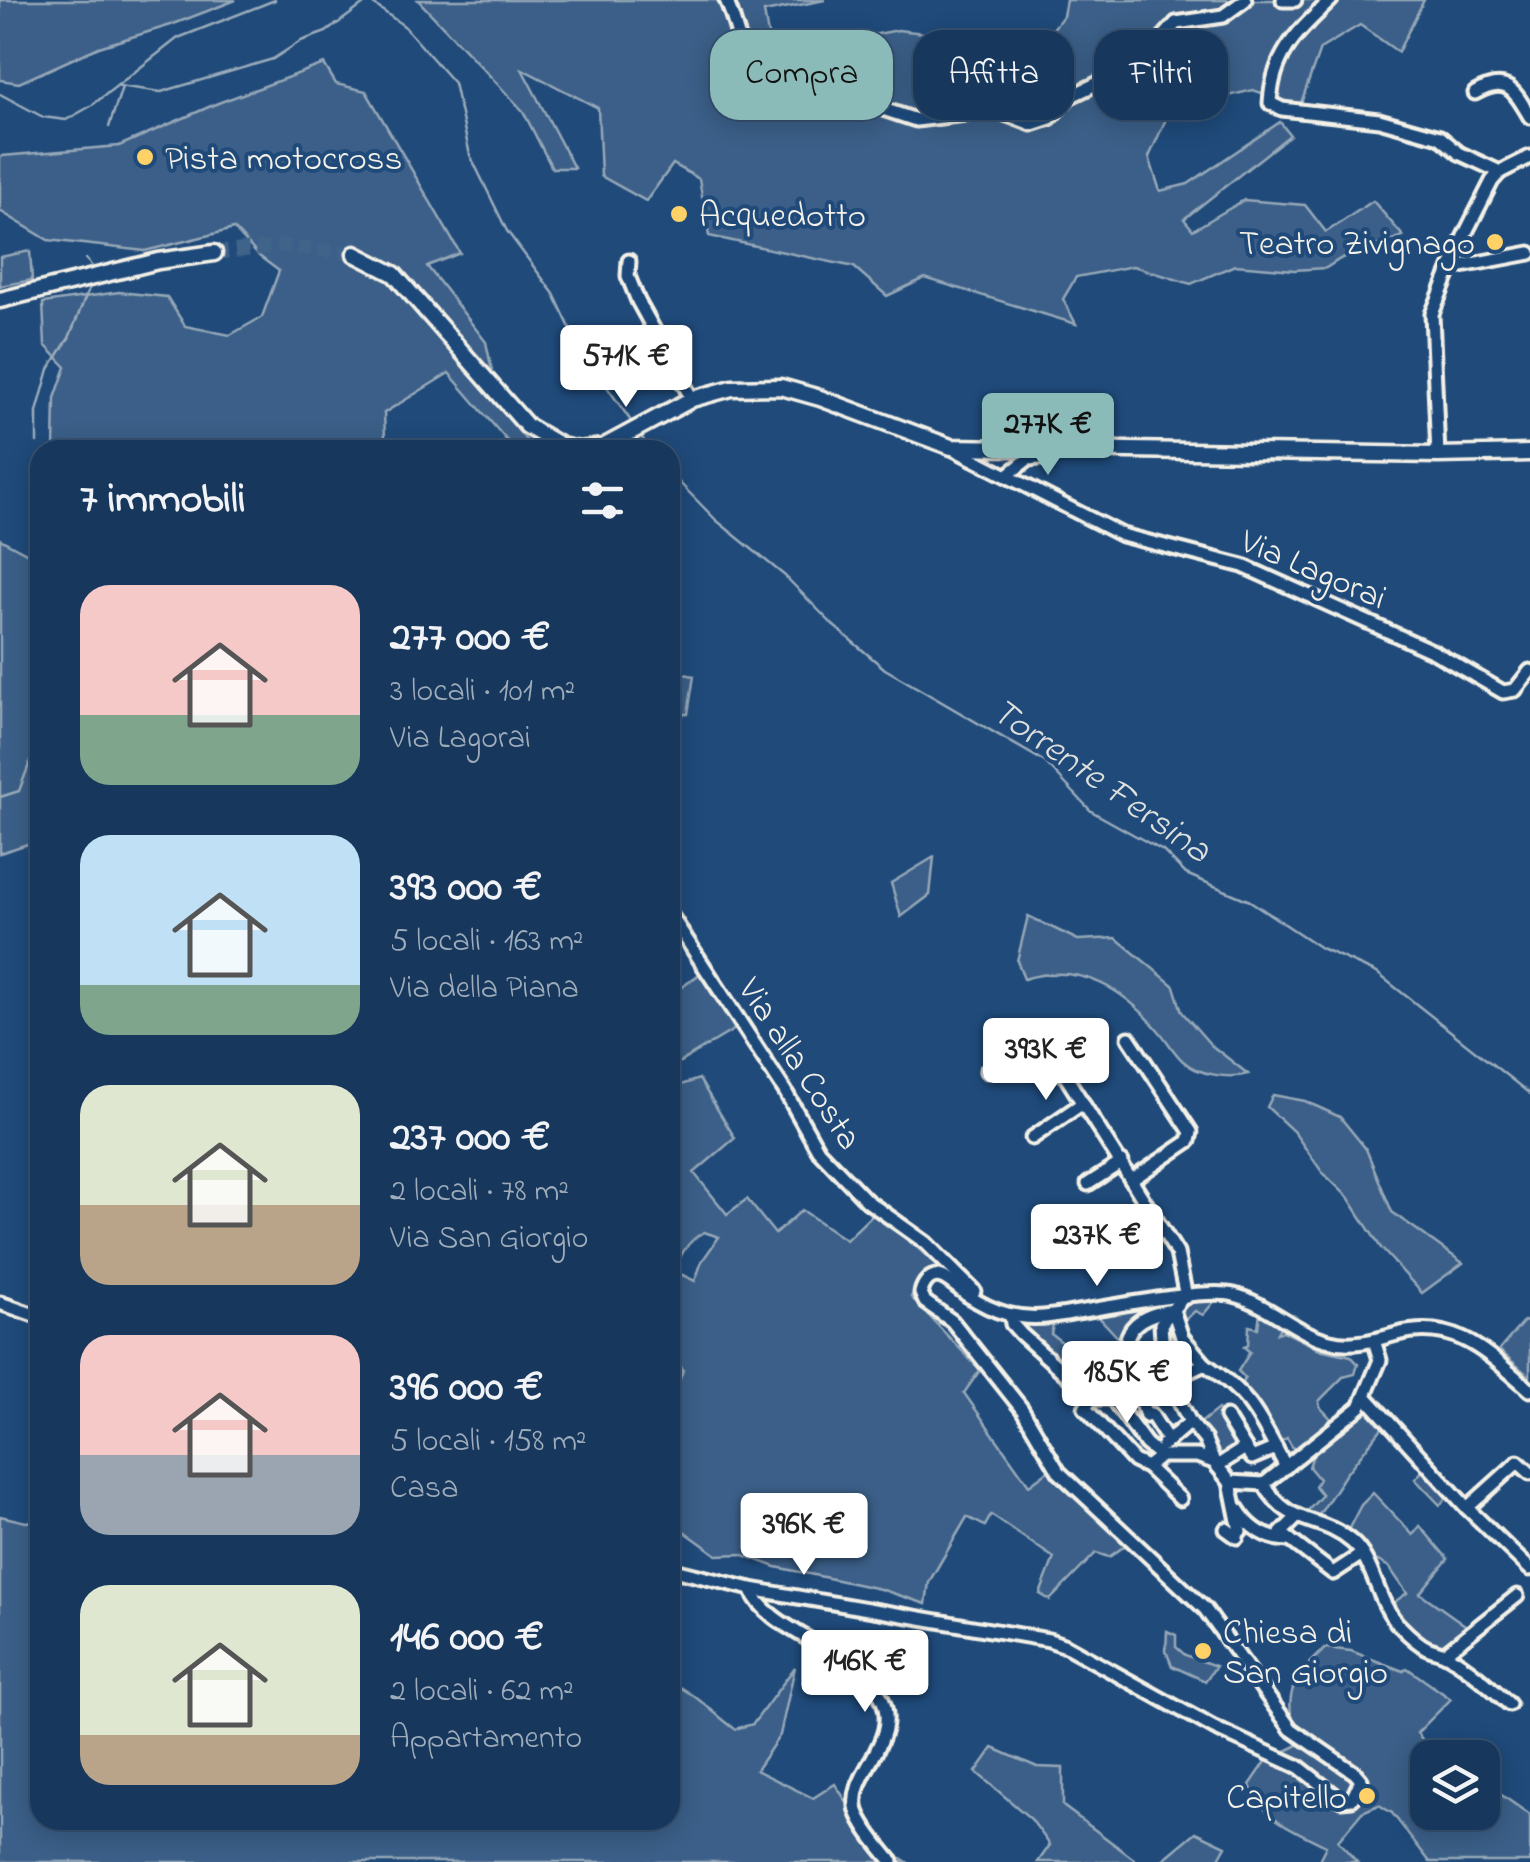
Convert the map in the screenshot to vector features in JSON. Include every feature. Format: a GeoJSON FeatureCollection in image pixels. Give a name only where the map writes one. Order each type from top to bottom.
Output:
{"type":"FeatureCollection","features":[{"type":"Feature","properties":{"kind":"main road"},"geometry":{"type":"LineString","coordinates":[[0,300],[214,252]]}},
{"type":"Feature","properties":{"kind":"main road","name":"Via Lagorai"},"geometry":{"type":"LineString","coordinates":[[356,254],[394,274],[506,404],[548,440]]}},
{"type":"Feature","properties":{"kind":"main road","name":"Via Lagorai"},"geometry":{"type":"LineString","coordinates":[[618,440],[692,399],[732,388],[780,387],[950,447],[1530,453]]}},
{"type":"Feature","properties":{"kind":"street"},"geometry":{"type":"LineString","coordinates":[[726,0],[735,19],[740,47],[750,61],[826,75],[862,102],[916,120],[966,114],[984,106],[1032,124],[1050,118],[1070,96],[1119,74],[1176,23],[1223,16],[1246,0]]}},
{"type":"Feature","properties":{"kind":"street"},"geometry":{"type":"LineString","coordinates":[[1283,0],[1295,0]]}},
{"type":"Feature","properties":{"kind":"street"},"geometry":{"type":"LineString","coordinates":[[1331,0],[1298,32],[1279,58],[1272,77],[1270,103],[1282,109],[1379,120],[1440,137],[1459,153],[1500,172]]}},
{"type":"Feature","properties":{"kind":"street"},"geometry":{"type":"LineString","coordinates":[[1475,93],[1489,85],[1506,86],[1518,94],[1530,117]]}},
{"type":"Feature","properties":{"kind":"street"},"geometry":{"type":"LineString","coordinates":[[1438,455],[1432,314],[1464,236],[1500,172],[1530,156]]}},
{"type":"Feature","properties":{"kind":"street"},"geometry":{"type":"LineString","coordinates":[[1451,268],[1530,252]]}},
{"type":"Feature","properties":{"kind":"street"},"geometry":{"type":"LineString","coordinates":[[630,261],[628,276],[638,301],[692,399]]}},
{"type":"Feature","properties":{"kind":"street","name":"Via Lagorai"},"geometry":{"type":"LineString","coordinates":[[950,447],[1122,535],[1259,573],[1434,652],[1504,692],[1515,690],[1530,671]]}},
{"type":"Feature","properties":{"kind":"street"},"geometry":{"type":"LineString","coordinates":[[1008,448],[1009,474]]}},
{"type":"Feature","properties":{"kind":"street","name":"Via Lagorai"},"geometry":{"type":"LineString","coordinates":[[1009,474],[1028,458],[1050,457],[1063,449]]}},
{"type":"Feature","properties":{"kind":"street","name":"Via alla Costa"},"geometry":{"type":"LineString","coordinates":[[680,929],[785,1091],[818,1150],[866,1201],[926,1243],[953,1273],[988,1302],[986,1308]]}},
{"type":"Feature","properties":{"kind":"street"},"geometry":{"type":"LineString","coordinates":[[1128,1038],[1191,1132],[1189,1141],[1133,1179]]}},
{"type":"Feature","properties":{"kind":"street"},"geometry":{"type":"LineString","coordinates":[[987,1071],[1041,1042],[1046,1045],[1177,1252],[1184,1297]]}},
{"type":"Feature","properties":{"kind":"street"},"geometry":{"type":"LineString","coordinates":[[1032,1138],[1083,1102]]}},
{"type":"Feature","properties":{"kind":"street"},"geometry":{"type":"LineString","coordinates":[[1088,1184],[1122,1162]]}},
{"type":"Feature","properties":{"kind":"street"},"geometry":{"type":"LineString","coordinates":[[680,1571],[751,1589],[1066,1646],[1214,1728],[1299,1767],[1340,1800],[1352,1799],[1361,1780],[1355,1772],[1291,1729],[1205,1609],[1059,1472],[1022,1409],[952,1321],[925,1302],[921,1293],[924,1284],[932,1277],[941,1277],[986,1308],[1032,1319],[1230,1294],[1330,1341],[1352,1343],[1409,1331],[1436,1330],[1465,1338],[1487,1352],[1530,1390]]}},
{"type":"Feature","properties":{"kind":"street"},"geometry":{"type":"LineString","coordinates":[[1184,1297],[1161,1324],[1170,1382],[1190,1422],[1230,1482],[1265,1487],[1277,1504],[1296,1518],[1317,1522],[1343,1535],[1362,1554],[1378,1595],[1393,1618],[1418,1642],[1445,1653],[1509,1704]]}},
{"type":"Feature","properties":{"kind":"street"},"geometry":{"type":"LineString","coordinates":[[0,1303],[30,1314]]}},
{"type":"Feature","properties":{"kind":"street"},"geometry":{"type":"LineString","coordinates":[[1172,1310],[1182,1336],[1204,1364],[1229,1381],[1261,1417],[1286,1468]]}},
{"type":"Feature","properties":{"kind":"street"},"geometry":{"type":"LineString","coordinates":[[1172,1310],[1149,1313],[1135,1322],[1126,1338],[1124,1392],[1146,1444],[1159,1455],[1197,1456],[1216,1464]]}},
{"type":"Feature","properties":{"kind":"street"},"geometry":{"type":"LineString","coordinates":[[1010,1316],[1020,1334],[1092,1398]]}},
{"type":"Feature","properties":{"kind":"street"},"geometry":{"type":"LineString","coordinates":[[1265,1487],[1351,1415],[1366,1397],[1380,1360],[1374,1340]]}},
{"type":"Feature","properties":{"kind":"street"},"geometry":{"type":"LineString","coordinates":[[1180,1499],[1146,1467],[1134,1461],[1086,1408],[1092,1398],[1163,1382],[1204,1364]]}},
{"type":"Feature","properties":{"kind":"street"},"geometry":{"type":"LineString","coordinates":[[1124,1392],[1146,1416],[1151,1414],[1167,1439]]}},
{"type":"Feature","properties":{"kind":"street"},"geometry":{"type":"LineString","coordinates":[[1366,1397],[1467,1508],[1530,1569]]}},
{"type":"Feature","properties":{"kind":"street"},"geometry":{"type":"LineString","coordinates":[[1226,1417],[1252,1458],[1276,1448]]}},
{"type":"Feature","properties":{"kind":"street"},"geometry":{"type":"LineString","coordinates":[[1146,1467],[1159,1455],[1167,1439],[1190,1422]]}},
{"type":"Feature","properties":{"kind":"street"},"geometry":{"type":"LineString","coordinates":[[1216,1464],[1246,1448]]}},
{"type":"Feature","properties":{"kind":"street"},"geometry":{"type":"LineString","coordinates":[[1467,1508],[1518,1462],[1530,1473]]}},
{"type":"Feature","properties":{"kind":"street"},"geometry":{"type":"LineString","coordinates":[[1230,1482],[1229,1488],[1246,1522],[1270,1537],[1290,1540]]}},
{"type":"Feature","properties":{"kind":"street"},"geometry":{"type":"LineString","coordinates":[[1234,1532],[1238,1508]]}},
{"type":"Feature","properties":{"kind":"street"},"geometry":{"type":"LineString","coordinates":[[1296,1518],[1281,1533],[1333,1573],[1362,1554]]}},
{"type":"Feature","properties":{"kind":"street"},"geometry":{"type":"LineString","coordinates":[[751,1589],[763,1608],[841,1658],[866,1678],[881,1697],[886,1715],[883,1738],[857,1788],[857,1810],[892,1862]]}},
{"type":"Feature","properties":{"kind":"street"},"geometry":{"type":"LineString","coordinates":[[1445,1653],[1517,1596]]}},
{"type":"Feature","properties":{"kind":"shaded area"},"geometry":{"type":"Polygon","coordinates":[[[0,0],[236,0],[99,47],[19,83],[0,80],[0,0]]]}},
{"type":"Feature","properties":{"kind":"shaded area"},"geometry":{"type":"Polygon","coordinates":[[[418,0],[825,0],[764,12],[767,30],[710,30],[710,120],[893,120],[893,31],[898,30],[913,32],[913,120],[1074,120],[1074,30],[1052,30],[1063,16],[1066,0],[1424,0],[1398,52],[1360,25],[1320,49],[1300,106],[1253,90],[1228,96],[1228,30],[1094,30],[1094,120],[1166,120],[1149,157],[1160,191],[1188,184],[1280,122],[1290,135],[1184,219],[1193,230],[1244,200],[1305,205],[1326,232],[1373,201],[1403,236],[1326,268],[1294,270],[1235,265],[1191,284],[1133,266],[1076,277],[1063,299],[1076,324],[925,278],[887,296],[854,267],[709,236],[699,179],[673,164],[646,201],[601,176],[598,108],[522,69],[574,168],[552,168],[523,111],[418,0]]]}},
{"type":"Feature","properties":{"kind":"shaded area"},"geometry":{"type":"Polygon","coordinates":[[[324,64],[336,84],[366,91],[460,253],[427,266],[486,342],[500,408],[526,440],[506,440],[449,373],[384,413],[387,440],[54,440],[55,398],[66,367],[45,345],[43,303],[119,292],[167,297],[185,326],[230,335],[262,317],[279,271],[234,229],[145,251],[48,240],[0,211],[0,159],[119,146],[218,103],[324,64]]]}},
{"type":"Feature","properties":{"kind":"shaded area"},"geometry":{"type":"Polygon","coordinates":[[[30,251],[32,280],[0,286],[0,257],[30,251]]]}},
{"type":"Feature","properties":{"kind":"shaded area"},"geometry":{"type":"Polygon","coordinates":[[[0,539],[30,555],[30,843],[0,853],[0,539]]]}},
{"type":"Feature","properties":{"kind":"shaded area"},"geometry":{"type":"Polygon","coordinates":[[[680,673],[694,676],[688,714],[680,714],[680,673]]]}},
{"type":"Feature","properties":{"kind":"shaded area"},"geometry":{"type":"Polygon","coordinates":[[[934,857],[930,895],[901,917],[891,883],[934,857]]]}},
{"type":"Feature","properties":{"kind":"shaded area"},"geometry":{"type":"Polygon","coordinates":[[[1028,916],[1078,940],[1116,938],[1174,986],[1182,1012],[1211,1045],[1248,1074],[1214,1075],[1189,1066],[1145,1016],[1100,983],[1064,974],[1024,979],[1017,961],[1028,916]]]}},
{"type":"Feature","properties":{"kind":"shaded area"},"geometry":{"type":"Polygon","coordinates":[[[705,970],[735,1029],[680,1062],[680,989],[705,970]]]}},
{"type":"Feature","properties":{"kind":"shaded area"},"geometry":{"type":"Polygon","coordinates":[[[699,1079],[735,1138],[694,1173],[727,1214],[747,1199],[775,1234],[802,1210],[846,1240],[877,1210],[937,1266],[911,1297],[980,1370],[964,1393],[1029,1485],[1052,1468],[1126,1545],[1109,1557],[1096,1553],[1050,1600],[1040,1594],[1054,1558],[991,1515],[985,1526],[967,1517],[929,1582],[926,1604],[880,1589],[776,1567],[741,1554],[717,1555],[680,1528],[680,1274],[695,1281],[702,1261],[719,1237],[704,1232],[685,1248],[680,1259],[680,1084],[699,1079]]]}},
{"type":"Feature","properties":{"kind":"shaded area"},"geometry":{"type":"Polygon","coordinates":[[[1273,1095],[1305,1101],[1340,1117],[1366,1149],[1392,1212],[1463,1263],[1422,1293],[1381,1248],[1348,1197],[1322,1172],[1294,1132],[1267,1107],[1273,1095]]]}},
{"type":"Feature","properties":{"kind":"shaded area"},"geometry":{"type":"Polygon","coordinates":[[[1218,1297],[1203,1315],[1195,1311],[1183,1322],[1179,1310],[1189,1300],[1218,1297]]]}},
{"type":"Feature","properties":{"kind":"shaded area"},"geometry":{"type":"Polygon","coordinates":[[[1137,1309],[1139,1317],[1123,1343],[1096,1314],[1137,1309]]]}},
{"type":"Feature","properties":{"kind":"shaded area"},"geometry":{"type":"Polygon","coordinates":[[[1260,1311],[1282,1323],[1277,1333],[1283,1331],[1319,1349],[1351,1356],[1358,1364],[1355,1374],[1343,1377],[1319,1401],[1335,1423],[1316,1439],[1307,1439],[1312,1443],[1289,1459],[1284,1458],[1295,1452],[1287,1438],[1275,1445],[1239,1387],[1245,1378],[1238,1371],[1250,1352],[1244,1347],[1248,1345],[1249,1326],[1258,1328],[1260,1311]]]}},
{"type":"Feature","properties":{"kind":"shaded area"},"geometry":{"type":"Polygon","coordinates":[[[1054,1321],[1051,1334],[1078,1354],[1064,1370],[1017,1322],[1054,1321]]]}},
{"type":"Feature","properties":{"kind":"shaded area"},"geometry":{"type":"Polygon","coordinates":[[[1524,1321],[1530,1323],[1530,1377],[1499,1350],[1524,1321]]]}},
{"type":"Feature","properties":{"kind":"shaded area"},"geometry":{"type":"Polygon","coordinates":[[[1363,1408],[1369,1408],[1385,1424],[1317,1518],[1304,1515],[1322,1495],[1315,1486],[1319,1479],[1309,1467],[1314,1452],[1363,1408]]]}},
{"type":"Feature","properties":{"kind":"shaded area"},"geometry":{"type":"Polygon","coordinates":[[[1218,1409],[1243,1447],[1221,1463],[1199,1424],[1218,1409]]]}},
{"type":"Feature","properties":{"kind":"shaded area"},"geometry":{"type":"Polygon","coordinates":[[[1426,1467],[1450,1495],[1440,1505],[1415,1479],[1426,1467]]]}},
{"type":"Feature","properties":{"kind":"shaded area"},"geometry":{"type":"Polygon","coordinates":[[[1373,1493],[1413,1535],[1420,1526],[1448,1559],[1420,1593],[1472,1630],[1441,1650],[1410,1632],[1389,1606],[1407,1593],[1389,1567],[1365,1554],[1346,1534],[1361,1505],[1373,1493]]]}},
{"type":"Feature","properties":{"kind":"shaded area"},"geometry":{"type":"Polygon","coordinates":[[[0,1516],[30,1521],[30,1830],[680,1830],[680,1688],[735,1729],[753,1724],[795,1667],[780,1735],[756,1770],[813,1798],[835,1784],[870,1837],[907,1862],[0,1862],[0,1516]]]}},
{"type":"Feature","properties":{"kind":"shaded area"},"geometry":{"type":"Polygon","coordinates":[[[1167,1631],[1176,1635],[1176,1647],[1185,1655],[1216,1666],[1205,1681],[1172,1666],[1166,1651],[1167,1631]]]}},
{"type":"Feature","properties":{"kind":"shaded area"},"geometry":{"type":"Polygon","coordinates":[[[1326,1648],[1351,1651],[1403,1671],[1407,1668],[1451,1699],[1417,1733],[1423,1740],[1410,1740],[1410,1830],[1500,1830],[1500,1794],[1530,1815],[1530,1862],[1430,1862],[1392,1813],[1379,1805],[1362,1812],[1338,1841],[1357,1862],[1318,1862],[1326,1846],[1271,1815],[1250,1785],[1267,1760],[1298,1745],[1290,1702],[1303,1671],[1326,1648]]]}},
{"type":"Feature","properties":{"kind":"shaded area"},"geometry":{"type":"Polygon","coordinates":[[[993,1748],[1037,1767],[1063,1768],[1063,1806],[1138,1862],[1038,1862],[1050,1845],[1031,1819],[976,1772],[993,1748]]]}},
{"type":"Feature","properties":{"kind":"shaded area"},"geometry":{"type":"Polygon","coordinates":[[[1196,1832],[1226,1846],[1217,1862],[1160,1862],[1196,1832]]]}},
{"type":"Feature","properties":{"kind":"waterway","name":"Torrente Fersina"},"geometry":{"type":"LineString","coordinates":[[0,94],[43,117],[66,120],[91,106],[178,38],[275,0]]}},
{"type":"Feature","properties":{"kind":"waterway","name":"Torrente Fersina"},"geometry":{"type":"LineString","coordinates":[[354,0],[369,1],[404,26],[454,83],[470,155],[507,231],[554,294],[579,347],[633,424]]}},
{"type":"Feature","properties":{"kind":"waterway"},"geometry":{"type":"LineString","coordinates":[[119,86],[161,92],[273,59],[301,41],[326,32],[368,1]]}},
{"type":"Feature","properties":{"kind":"waterway"},"geometry":{"type":"LineString","coordinates":[[109,127],[122,87]]}},
{"type":"Feature","properties":{"kind":"waterway"},"geometry":{"type":"LineString","coordinates":[[86,259],[93,268]]}},
{"type":"Feature","properties":{"kind":"waterway"},"geometry":{"type":"LineString","coordinates":[[37,440],[37,412],[49,369],[69,338],[90,286]]}},
{"type":"Feature","properties":{"kind":"waterway","name":"Torrente Fersina"},"geometry":{"type":"LineString","coordinates":[[640,435],[644,440]]}},
{"type":"Feature","properties":{"kind":"waterway","name":"Torrente Fersina"},"geometry":{"type":"LineString","coordinates":[[680,483],[716,520],[785,576],[834,626],[885,669],[1045,762],[1091,811],[1163,851],[1186,874],[1250,901],[1321,948],[1377,973],[1530,1094]]}},
{"type":"Feature","properties":{"kind":"waterway"},"geometry":{"type":"LineString","coordinates":[[0,797],[19,791],[30,762]]}},
{"type":"Feature","properties":{"kind":"tunnel"},"geometry":{"type":"LineString","coordinates":[[214,253],[283,246],[355,254]]}},
{"type":"Feature","properties":{"kind":"place","name":"Pista motocross"},"geometry":{"type":"Point","coordinates":[145,157]}},
{"type":"Feature","properties":{"kind":"place","name":"Acquedotto"},"geometry":{"type":"Point","coordinates":[679,214]}},
{"type":"Feature","properties":{"kind":"place","name":"Teatro Zivignago"},"geometry":{"type":"Point","coordinates":[1495,242]}},
{"type":"Feature","properties":{"kind":"place","name":"Chiesa di San Giorgio"},"geometry":{"type":"Point","coordinates":[1203,1651]}},
{"type":"Feature","properties":{"kind":"place","name":"Capitello"},"geometry":{"type":"Point","coordinates":[1367,1796]}}]}
